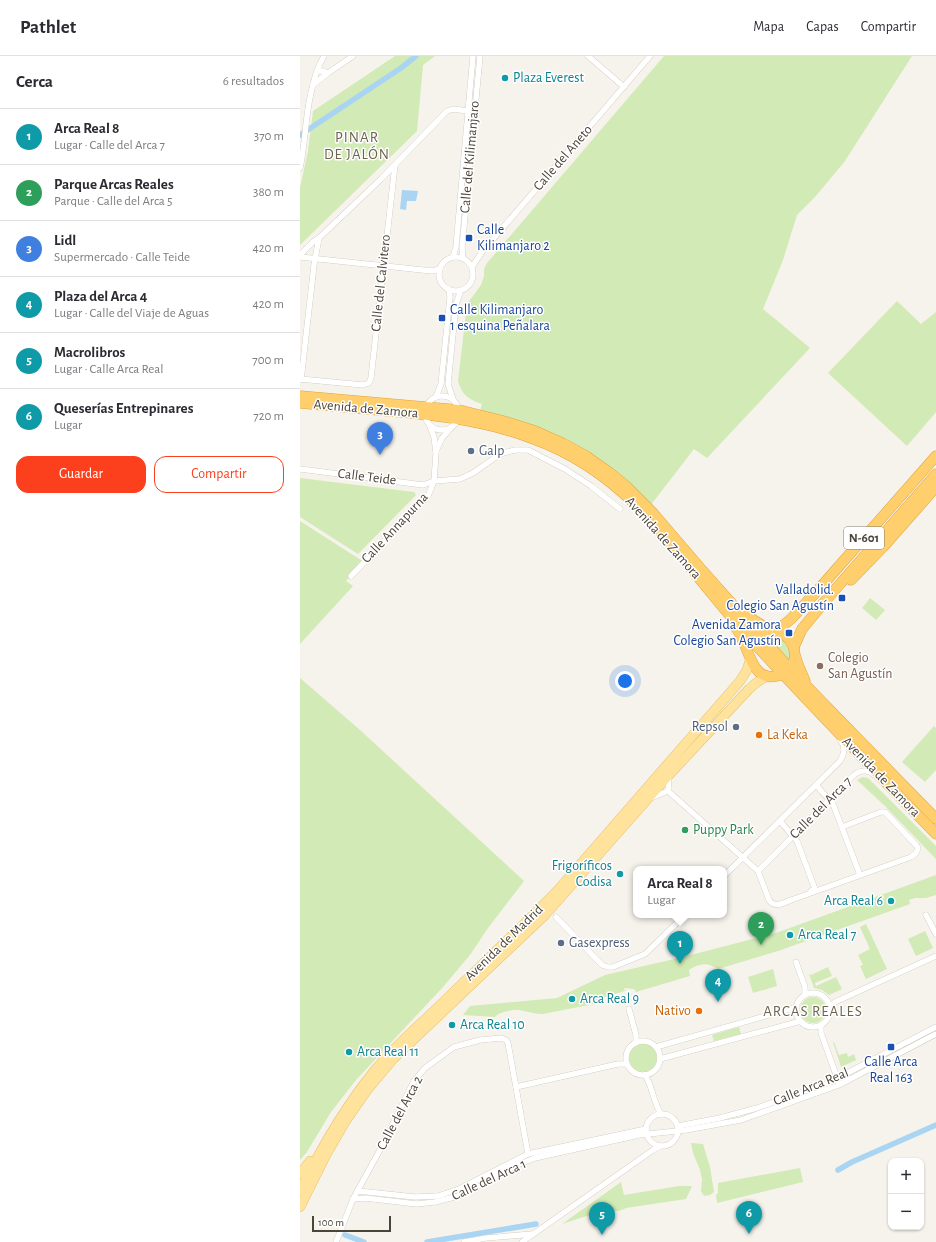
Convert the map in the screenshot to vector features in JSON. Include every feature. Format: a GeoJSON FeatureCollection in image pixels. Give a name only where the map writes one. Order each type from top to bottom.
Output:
{"type":"FeatureCollection","features":[{"type":"Feature","properties":{"kind":"highway","name":"Avenida de Zamora"},"geometry":{"type":"LineString","coordinates":[[300,396],[456,414],[475,418],[504,420],[536,431],[562,443],[610,473],[642,501],[697,571],[756,639],[787,671],[825,719],[936,834]]}},
{"type":"Feature","properties":{"kind":"highway","name":"Avenida de Zamora"},"geometry":{"type":"LineString","coordinates":[[300,403],[407,409]]}},
{"type":"Feature","properties":{"kind":"highway"},"geometry":{"type":"LineString","coordinates":[[407,409],[429,411]]}},
{"type":"Feature","properties":{"kind":"highway"},"geometry":{"type":"LineString","coordinates":[[456,414],[475,418]]}},
{"type":"Feature","properties":{"kind":"highway","name":"N-601"},"geometry":{"type":"LineString","coordinates":[[774,631],[790,619],[818,590],[936,456]]}},
{"type":"Feature","properties":{"kind":"highway","name":"N-601"},"geometry":{"type":"LineString","coordinates":[[795,652],[802,629],[936,474]]}},
{"type":"Feature","properties":{"kind":"highway"},"geometry":{"type":"LineString","coordinates":[[826,600],[837,594],[868,564],[936,487]]}},
{"type":"Feature","properties":{"kind":"highway"},"geometry":{"type":"LineString","coordinates":[[697,571],[718,584],[752,619],[789,639],[807,687]]}},
{"type":"Feature","properties":{"kind":"highway"},"geometry":{"type":"LineString","coordinates":[[697,571],[709,597],[738,630],[750,658],[758,672],[767,676],[776,676],[787,671],[795,652]]}},
{"type":"Feature","properties":{"kind":"highway"},"geometry":{"type":"LineString","coordinates":[[750,658],[750,649],[756,639],[774,631]]}},
{"type":"Feature","properties":{"kind":"highway","name":"Avenida de Zamora"},"geometry":{"type":"LineString","coordinates":[[787,671],[807,687],[936,820]]}},
{"type":"Feature","properties":{"kind":"main road","name":"Avenida de Madrid"},"geometry":{"type":"LineString","coordinates":[[300,1191],[339,1119],[358,1091],[376,1069],[400,1043],[534,915],[558,890],[740,681],[747,670],[750,658]]}},
{"type":"Feature","properties":{"kind":"main road","name":"Avenida de Madrid"},"geometry":{"type":"LineString","coordinates":[[300,1205],[345,1122],[368,1089],[394,1059],[545,915],[669,775],[749,689],[767,676]]}},
{"type":"Feature","properties":{"kind":"main road","name":"Avenida de Madrid"},"geometry":{"type":"LineString","coordinates":[[303,1171],[343,1106],[358,1091]]}},
{"type":"Feature","properties":{"kind":"street"},"geometry":{"type":"LineString","coordinates":[[300,168],[313,85],[324,56]]}},
{"type":"Feature","properties":{"kind":"street"},"geometry":{"type":"LineString","coordinates":[[313,85],[353,56]]}},
{"type":"Feature","properties":{"kind":"street","name":"Calle del Kilimanjaro"},"geometry":{"type":"LineString","coordinates":[[453,258],[456,247],[473,56]]}},
{"type":"Feature","properties":{"kind":"street","name":"Calle del Kilimanjaro"},"geometry":{"type":"LineString","coordinates":[[463,258],[462,248],[480,56]]}},
{"type":"Feature","properties":{"kind":"street"},"geometry":{"type":"LineString","coordinates":[[588,56],[624,87]]}},
{"type":"Feature","properties":{"kind":"street","name":"Calle del Aneto"},"geometry":{"type":"LineString","coordinates":[[470,265],[477,259],[650,56]]}},
{"type":"Feature","properties":{"kind":"street"},"geometry":{"type":"LineString","coordinates":[[318,70],[328,73]]}},
{"type":"Feature","properties":{"kind":"street"},"geometry":{"type":"LineString","coordinates":[[300,256],[381,179],[447,111],[453,109],[468,111]]}},
{"type":"Feature","properties":{"kind":"street","name":"Calle del Calvitero"},"geometry":{"type":"LineString","coordinates":[[301,379],[363,386],[369,383],[371,378],[395,165]]}},
{"type":"Feature","properties":{"kind":"street"},"geometry":{"type":"LineString","coordinates":[[381,179],[387,178],[393,181]]}},
{"type":"Feature","properties":{"kind":"street"},"geometry":{"type":"LineString","coordinates":[[301,379],[314,265],[319,238]]}},
{"type":"Feature","properties":{"kind":"street"},"geometry":{"type":"LineString","coordinates":[[300,256],[432,271],[440,269]]}},
{"type":"Feature","properties":{"kind":"street"},"geometry":{"type":"LineString","coordinates":[[453,258],[463,258],[470,265],[473,274],[472,281],[467,287],[461,290],[455,291],[449,289],[443,284],[440,276],[440,269],[444,262],[453,258]]}},
{"type":"Feature","properties":{"kind":"street"},"geometry":{"type":"LineString","coordinates":[[432,271],[440,276]]}},
{"type":"Feature","properties":{"kind":"street"},"geometry":{"type":"LineString","coordinates":[[449,289],[450,297],[441,384],[429,411],[432,426],[440,430],[444,430],[456,414],[448,384],[456,304],[461,290]]}},
{"type":"Feature","properties":{"kind":"street","name":"Calle Annapurna"},"geometry":{"type":"LineString","coordinates":[[351,576],[428,496],[434,481],[436,453],[429,411]]}},
{"type":"Feature","properties":{"kind":"street","name":"Calle Annapurna"},"geometry":{"type":"LineString","coordinates":[[436,453],[442,438],[456,414]]}},
{"type":"Feature","properties":{"kind":"street","name":"Calle Teide"},"geometry":{"type":"LineString","coordinates":[[300,469],[423,485],[434,481],[460,479],[473,473],[503,453],[515,450],[528,450]]}},
{"type":"Feature","properties":{"kind":"street","name":"Avenida de Zamora"},"geometry":{"type":"LineString","coordinates":[[528,450],[565,469],[591,486],[620,509]]}},
{"type":"Feature","properties":{"kind":"street","name":"Calle del Arca 7"},"geometry":{"type":"LineString","coordinates":[[727,873],[840,761],[845,748],[843,742],[825,719]]}},
{"type":"Feature","properties":{"kind":"street","name":"Calle del Arca 7"},"geometry":{"type":"LineString","coordinates":[[758,870],[859,771],[870,772],[903,805],[923,821]]}},
{"type":"Feature","properties":{"kind":"street"},"geometry":{"type":"LineString","coordinates":[[668,791],[669,775]]}},
{"type":"Feature","properties":{"kind":"street"},"geometry":{"type":"LineString","coordinates":[[816,785],[833,804],[860,875]]}},
{"type":"Feature","properties":{"kind":"street"},"geometry":{"type":"LineString","coordinates":[[647,799],[668,791]]}},
{"type":"Feature","properties":{"kind":"street"},"geometry":{"type":"LineString","coordinates":[[668,791],[758,870],[769,900],[775,905],[911,857],[916,853],[918,848],[885,812],[880,812],[842,826]]}},
{"type":"Feature","properties":{"kind":"street"},"geometry":{"type":"LineString","coordinates":[[780,821],[797,841],[815,888],[806,895]]}},
{"type":"Feature","properties":{"kind":"street"},"geometry":{"type":"LineString","coordinates":[[926,916],[936,934]]}},
{"type":"Feature","properties":{"kind":"street"},"geometry":{"type":"LineString","coordinates":[[556,917],[602,965],[608,967],[645,954],[682,918]]}},
{"type":"Feature","properties":{"kind":"street"},"geometry":{"type":"LineString","coordinates":[[829,1004],[936,956]]}},
{"type":"Feature","properties":{"kind":"street"},"geometry":{"type":"LineString","coordinates":[[796,962],[807,994]]}},
{"type":"Feature","properties":{"kind":"street"},"geometry":{"type":"LineString","coordinates":[[807,994],[818,994],[822,996],[829,1004],[828,1017],[818,1025],[808,1025],[801,1021],[798,1017],[797,1007],[800,1000],[807,994]]}},
{"type":"Feature","properties":{"kind":"street"},"geometry":{"type":"LineString","coordinates":[[656,1047],[797,1007]]}},
{"type":"Feature","properties":{"kind":"street"},"geometry":{"type":"LineString","coordinates":[[629,1009],[638,1042]]}},
{"type":"Feature","properties":{"kind":"street"},"geometry":{"type":"LineString","coordinates":[[660,1059],[801,1021]]}},
{"type":"Feature","properties":{"kind":"street"},"geometry":{"type":"LineString","coordinates":[[818,1025],[838,1082]]}},
{"type":"Feature","properties":{"kind":"street","name":"Calle Arca Real"},"geometry":{"type":"LineString","coordinates":[[838,1082],[936,1027]]}},
{"type":"Feature","properties":{"kind":"street","name":"Calle Arca Real"},"geometry":{"type":"LineString","coordinates":[[646,1132],[741,1120],[838,1082],[936,1034]]}},
{"type":"Feature","properties":{"kind":"street","name":"Calle del Arca 2"},"geometry":{"type":"LineString","coordinates":[[358,1191],[414,1081],[425,1068],[454,1047],[480,1040],[501,1038],[506,1040],[508,1043],[525,1145],[528,1154]]}},
{"type":"Feature","properties":{"kind":"street"},"geometry":{"type":"LineString","coordinates":[[638,1042],[649,1042],[656,1047],[660,1059],[657,1068],[648,1075],[641,1075],[631,1071],[626,1062],[627,1051],[629,1048],[638,1042]]}},
{"type":"Feature","properties":{"kind":"street"},"geometry":{"type":"LineString","coordinates":[[516,1087],[626,1062]]}},
{"type":"Feature","properties":{"kind":"street"},"geometry":{"type":"LineString","coordinates":[[648,1075],[658,1114]]}},
{"type":"Feature","properties":{"kind":"street"},"geometry":{"type":"LineString","coordinates":[[522,1242],[656,1147],[665,1146],[676,1139],[678,1128],[676,1122],[670,1116],[658,1114],[648,1121],[646,1132],[648,1138],[656,1147]]}},
{"type":"Feature","properties":{"kind":"street","name":"Calle del Arca 1"},"geometry":{"type":"LineString","coordinates":[[358,1191],[415,1197],[438,1196],[459,1188],[528,1154],[646,1132]]}},
{"type":"Feature","properties":{"kind":"street","name":"Calle del Arca 1"},"geometry":{"type":"LineString","coordinates":[[354,1199],[365,1198],[417,1204],[435,1202],[462,1195],[512,1167],[535,1158],[646,1132]]}},
{"type":"Feature","properties":{"kind":"street"},"geometry":{"type":"LineString","coordinates":[[338,1241],[358,1191]]}},
{"type":"Feature","properties":{"kind":"street"},"geometry":{"type":"LineString","coordinates":[[464,1242],[494,1237],[534,1234]]}},
{"type":"Feature","properties":{"kind":"green space"},"geometry":{"type":"Polygon","coordinates":[[[395,56],[435,56],[423,65],[417,131],[300,245],[300,188],[308,151],[313,111],[395,56]]]}},
{"type":"Feature","properties":{"kind":"green space"},"geometry":{"type":"Polygon","coordinates":[[[664,56],[912,56],[845,161],[815,197],[797,215],[783,260],[763,309],[810,348],[707,458],[694,449],[650,506],[480,411],[482,404],[466,396],[461,390],[458,381],[467,304],[481,285],[484,276],[484,269],[487,263],[664,56]]]}},
{"type":"Feature","properties":{"kind":"green space"},"geometry":{"type":"Polygon","coordinates":[[[897,301],[921,324],[936,312],[936,412],[907,446],[828,373],[897,301]]]}},
{"type":"Feature","properties":{"kind":"green space"},"geometry":{"type":"Polygon","coordinates":[[[300,478],[414,492],[416,495],[358,554],[300,517],[300,478]]]}},
{"type":"Feature","properties":{"kind":"green space"},"geometry":{"type":"Polygon","coordinates":[[[300,521],[364,562],[346,581],[353,586],[300,644],[300,521]]]}},
{"type":"Feature","properties":{"kind":"green space"},"geometry":{"type":"Polygon","coordinates":[[[870,598],[885,610],[876,620],[862,608],[870,598]]]}},
{"type":"Feature","properties":{"kind":"green space"},"geometry":{"type":"Polygon","coordinates":[[[773,636],[782,639],[788,644],[790,648],[789,661],[764,637],[773,636]]]}},
{"type":"Feature","properties":{"kind":"green space"},"geometry":{"type":"Polygon","coordinates":[[[300,678],[360,730],[524,881],[488,928],[470,955],[443,987],[356,1080],[331,1112],[307,1152],[300,1160],[300,678]]]}},
{"type":"Feature","properties":{"kind":"green space"},"geometry":{"type":"Polygon","coordinates":[[[934,726],[936,728],[936,770],[925,782],[902,762],[934,726]]]}},
{"type":"Feature","properties":{"kind":"green space"},"geometry":{"type":"Polygon","coordinates":[[[863,777],[868,778],[936,846],[936,859],[885,806],[857,780],[863,777]]]}},
{"type":"Feature","properties":{"kind":"green space"},"geometry":{"type":"Polygon","coordinates":[[[936,875],[936,895],[909,900],[910,904],[781,950],[718,969],[707,964],[700,965],[689,970],[690,976],[636,992],[634,989],[624,988],[625,991],[598,999],[599,1003],[543,1014],[511,1010],[503,1012],[495,1017],[463,1015],[470,1006],[557,998],[605,975],[776,933],[936,875]]]}},
{"type":"Feature","properties":{"kind":"green space"},"geometry":{"type":"Polygon","coordinates":[[[866,924],[887,969],[866,979],[860,966],[863,965],[858,955],[870,949],[860,927],[866,924]]]}},
{"type":"Feature","properties":{"kind":"green space"},"geometry":{"type":"Polygon","coordinates":[[[925,931],[933,948],[916,956],[908,939],[925,931]]]}},
{"type":"Feature","properties":{"kind":"green space"},"geometry":{"type":"Polygon","coordinates":[[[828,967],[832,976],[815,983],[816,986],[836,977],[842,989],[829,995],[822,990],[814,988],[809,974],[811,975],[828,967]]]}},
{"type":"Feature","properties":{"kind":"green space"},"geometry":{"type":"Polygon","coordinates":[[[773,969],[777,986],[753,993],[748,977],[773,969]]]}},
{"type":"Feature","properties":{"kind":"green space"},"geometry":{"type":"Polygon","coordinates":[[[813,997],[823,1000],[826,1010],[823,1020],[813,1023],[803,1020],[800,1010],[803,1000],[813,997]]]}},
{"type":"Feature","properties":{"kind":"green space"},"geometry":{"type":"Polygon","coordinates":[[[739,1027],[741,1034],[714,1041],[712,1035],[739,1027]]]}},
{"type":"Feature","properties":{"kind":"green space"},"geometry":{"type":"Polygon","coordinates":[[[833,1042],[839,1055],[847,1053],[848,1057],[854,1054],[856,1060],[841,1067],[833,1042]]]}},
{"type":"Feature","properties":{"kind":"green space"},"geometry":{"type":"Polygon","coordinates":[[[643,1044],[653,1048],[657,1058],[653,1068],[643,1072],[633,1068],[629,1058],[633,1048],[643,1044]]]}},
{"type":"Feature","properties":{"kind":"green space"},"geometry":{"type":"Polygon","coordinates":[[[691,1143],[703,1144],[710,1167],[714,1192],[710,1195],[704,1196],[701,1191],[702,1179],[691,1143]]]}},
{"type":"Feature","properties":{"kind":"green space"},"geometry":{"type":"Polygon","coordinates":[[[800,1168],[803,1182],[717,1203],[716,1195],[718,1193],[718,1183],[800,1168]]]}},
{"type":"Feature","properties":{"kind":"green space"},"geometry":{"type":"Polygon","coordinates":[[[621,1182],[624,1195],[679,1186],[692,1186],[686,1199],[626,1208],[619,1211],[605,1210],[562,1224],[621,1182]]]}},
{"type":"Feature","properties":{"kind":"water"},"geometry":{"type":"Polygon","coordinates":[[[402,190],[418,191],[416,201],[407,201],[406,210],[400,209],[402,190]]]}},
{"type":"Feature","properties":{"kind":"waterway"},"geometry":{"type":"LineString","coordinates":[[300,135],[401,68],[416,56]]}},
{"type":"Feature","properties":{"kind":"waterway"},"geometry":{"type":"LineString","coordinates":[[838,1170],[852,1162],[936,1125]]}},
{"type":"Feature","properties":{"kind":"waterway"},"geometry":{"type":"LineString","coordinates":[[427,1242],[536,1224]]}},
{"type":"Feature","properties":{"kind":"waterway"},"geometry":{"type":"LineString","coordinates":[[345,1235],[364,1242]]}},
{"type":"Feature","properties":{"kind":"place","name":"Plaza Everest"},"geometry":{"type":"Point","coordinates":[505,78]}},
{"type":"Feature","properties":{"kind":"place","name":"Calle Kilimanjaro 2"},"geometry":{"type":"Point","coordinates":[469,238]}},
{"type":"Feature","properties":{"kind":"place","name":"Calle Kilimanjaro 1 esquina Peñalara"},"geometry":{"type":"Point","coordinates":[442,318]}},
{"type":"Feature","properties":{"kind":"place","name":"Galp"},"geometry":{"type":"Point","coordinates":[471,451]}},
{"type":"Feature","properties":{"kind":"place","name":"Lidl"},"geometry":{"type":"Point","coordinates":[380,455]}},
{"type":"Feature","properties":{"kind":"place","name":"Valladolid. Colegio San Agustín"},"geometry":{"type":"Point","coordinates":[842,598]}},
{"type":"Feature","properties":{"kind":"place","name":"Avenida Zamora Colegio San Agustín"},"geometry":{"type":"Point","coordinates":[789,633]}},
{"type":"Feature","properties":{"kind":"place","name":"Colegio San Agustín"},"geometry":{"type":"Point","coordinates":[820,666]}},
{"type":"Feature","properties":{"kind":"place","name":"Repsol"},"geometry":{"type":"Point","coordinates":[736,727]}},
{"type":"Feature","properties":{"kind":"place","name":"La Keka"},"geometry":{"type":"Point","coordinates":[759,735]}},
{"type":"Feature","properties":{"kind":"place","name":"Puppy Park"},"geometry":{"type":"Point","coordinates":[685,830]}},
{"type":"Feature","properties":{"kind":"place","name":"Frigoríficos Codisa"},"geometry":{"type":"Point","coordinates":[620,874]}},
{"type":"Feature","properties":{"kind":"place","name":"Arca Real 6"},"geometry":{"type":"Point","coordinates":[891,901]}},
{"type":"Feature","properties":{"kind":"place","name":"Arca Real 7"},"geometry":{"type":"Point","coordinates":[790,935]}},
{"type":"Feature","properties":{"kind":"place","name":"Gasexpress"},"geometry":{"type":"Point","coordinates":[561,943]}},
{"type":"Feature","properties":{"kind":"place","name":"Parque Arcas Reales"},"geometry":{"type":"Point","coordinates":[761,945]}},
{"type":"Feature","properties":{"kind":"place","name":"Arca Real 8"},"geometry":{"type":"Point","coordinates":[680,964]}},
{"type":"Feature","properties":{"kind":"place","name":"Arca Real 9"},"geometry":{"type":"Point","coordinates":[572,999]}},
{"type":"Feature","properties":{"kind":"place","name":"Plaza del Arca 4"},"geometry":{"type":"Point","coordinates":[718,1002]}},
{"type":"Feature","properties":{"kind":"place","name":"Nativo"},"geometry":{"type":"Point","coordinates":[699,1011]}},
{"type":"Feature","properties":{"kind":"place","name":"Arca Real 10"},"geometry":{"type":"Point","coordinates":[452,1025]}},
{"type":"Feature","properties":{"kind":"place","name":"Calle Arca Real 163"},"geometry":{"type":"Point","coordinates":[891,1047]}},
{"type":"Feature","properties":{"kind":"place","name":"Arca Real 11"},"geometry":{"type":"Point","coordinates":[349,1052]}},
{"type":"Feature","properties":{"kind":"place","name":"Queserías Entrepinares"},"geometry":{"type":"Point","coordinates":[749,1234]}},
{"type":"Feature","properties":{"kind":"place","name":"Macrolibros"},"geometry":{"type":"Point","coordinates":[602,1235]}},
{"type":"Feature","properties":{"kind":"district","name":"PINAR DE JALÓN"},"geometry":{"type":"Point","coordinates":[357,146]}},
{"type":"Feature","properties":{"kind":"district","name":"ARCAS REALES"},"geometry":{"type":"Point","coordinates":[813,1011]}}]}
